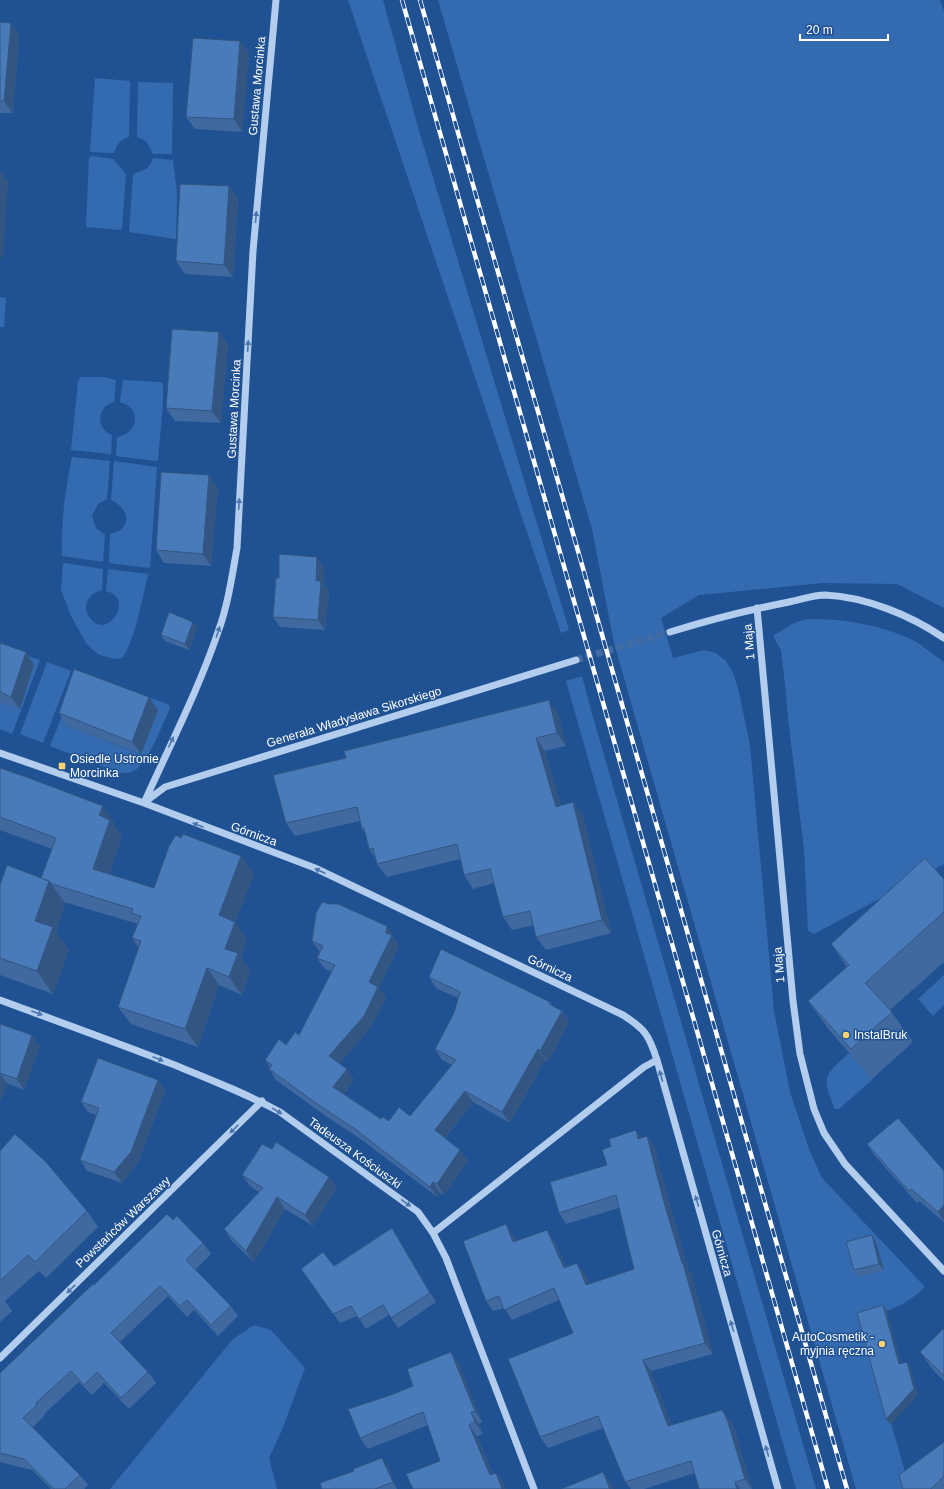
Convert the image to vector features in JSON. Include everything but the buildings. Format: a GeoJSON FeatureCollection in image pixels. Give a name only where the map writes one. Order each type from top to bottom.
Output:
{"type":"FeatureCollection","features":[{"type":"Feature","properties":{"kind":"street","name":"Gustawa Morcinka"},"geometry":{"type":"LineString","coordinates":[[144,804],[219,631],[229,590],[236,548],[253,251],[276,0]]}},
{"type":"Feature","properties":{"kind":"street"},"geometry":{"type":"LineString","coordinates":[[670,632],[757,608],[823,595],[862,601],[899,613],[925,625],[944,638]]}},
{"type":"Feature","properties":{"kind":"street","name":"1 Maja"},"geometry":{"type":"LineString","coordinates":[[757,608],[793,1001],[800,1054],[814,1109],[824,1133],[845,1164],[944,1271]]}},
{"type":"Feature","properties":{"kind":"street","name":"Generała Władysława Sikorskiego"},"geometry":{"type":"LineString","coordinates":[[144,804],[165,786],[576,660]]}},
{"type":"Feature","properties":{"kind":"street","name":"Górnicza"},"geometry":{"type":"LineString","coordinates":[[0,753],[144,804],[315,868],[623,1015],[639,1025],[646,1033],[652,1044],[657,1060],[778,1489]]}},
{"type":"Feature","properties":{"kind":"street","name":"Tadeusza Kościuszki"},"geometry":{"type":"LineString","coordinates":[[0,1000],[115,1042],[262,1101],[280,1112],[418,1212],[433,1233],[446,1258],[534,1489]]}},
{"type":"Feature","properties":{"kind":"street"},"geometry":{"type":"LineString","coordinates":[[433,1233],[644,1067],[657,1060]]}},
{"type":"Feature","properties":{"kind":"street","name":"Powstańców Warszawy"},"geometry":{"type":"LineString","coordinates":[[0,1358],[262,1101]]}},
{"type":"Feature","properties":{"kind":"shaded area"},"geometry":{"type":"Polygon","coordinates":[[[348,0],[383,0],[419,131],[569,630],[561,633],[348,0]]]}},
{"type":"Feature","properties":{"kind":"shaded area"},"geometry":{"type":"Polygon","coordinates":[[[438,0],[940,0],[944,11],[944,608],[897,584],[823,583],[699,595],[661,618],[673,658],[704,650],[716,653],[726,661],[733,673],[738,688],[750,745],[774,1011],[790,1092],[809,1149],[822,1178],[925,1287],[918,1294],[895,1308],[861,1319],[910,1489],[856,1489],[614,643],[592,529],[438,0]]]}},
{"type":"Feature","properties":{"kind":"shaded area"},"geometry":{"type":"Polygon","coordinates":[[[95,78],[130,81],[129,137],[123,139],[119,143],[114,153],[90,152],[95,78]]]}},
{"type":"Feature","properties":{"kind":"shaded area"},"geometry":{"type":"Polygon","coordinates":[[[138,82],[173,83],[172,154],[153,154],[146,141],[137,137],[138,82]]]}},
{"type":"Feature","properties":{"kind":"shaded area"},"geometry":{"type":"Polygon","coordinates":[[[92,156],[113,159],[126,174],[122,228],[120,230],[86,227],[89,158],[92,156]]]}},
{"type":"Feature","properties":{"kind":"shaded area"},"geometry":{"type":"Polygon","coordinates":[[[153,158],[173,160],[177,193],[176,239],[129,232],[133,175],[148,168],[153,158]]]}},
{"type":"Feature","properties":{"kind":"shaded area"},"geometry":{"type":"Polygon","coordinates":[[[0,297],[6,298],[4,327],[0,327],[0,297]]]}},
{"type":"Feature","properties":{"kind":"shaded area"},"geometry":{"type":"Polygon","coordinates":[[[81,377],[103,377],[116,380],[114,402],[108,404],[104,408],[100,418],[103,428],[112,435],[111,454],[71,450],[78,381],[81,377]]]}},
{"type":"Feature","properties":{"kind":"shaded area"},"geometry":{"type":"Polygon","coordinates":[[[123,380],[160,382],[163,384],[163,404],[158,460],[156,461],[116,456],[117,437],[130,431],[135,420],[135,415],[132,409],[120,402],[123,380]]]}},
{"type":"Feature","properties":{"kind":"shaded area"},"geometry":{"type":"Polygon","coordinates":[[[72,457],[110,461],[107,499],[98,504],[92,516],[96,528],[105,535],[103,562],[62,556],[64,506],[72,457]]]}},
{"type":"Feature","properties":{"kind":"shaded area"},"geometry":{"type":"Polygon","coordinates":[[[114,461],[157,467],[150,568],[109,563],[110,534],[123,528],[126,518],[122,508],[111,500],[114,461]]]}},
{"type":"Feature","properties":{"kind":"shaded area"},"geometry":{"type":"Polygon","coordinates":[[[64,563],[103,569],[102,590],[94,593],[89,598],[86,605],[87,613],[94,622],[101,625],[108,623],[114,617],[118,610],[119,602],[115,595],[106,591],[108,569],[148,574],[135,630],[127,651],[122,658],[115,659],[100,655],[86,643],[71,616],[61,590],[64,563]]]}},
{"type":"Feature","properties":{"kind":"shaded area"},"geometry":{"type":"Polygon","coordinates":[[[808,619],[847,621],[886,630],[911,639],[944,662],[944,864],[814,934],[808,931],[804,849],[781,650],[773,636],[793,624],[808,619]]]}},
{"type":"Feature","properties":{"kind":"shaded area"},"geometry":{"type":"Polygon","coordinates":[[[5,648],[40,660],[12,734],[0,729],[0,702],[20,709],[5,648]]]}},
{"type":"Feature","properties":{"kind":"shaded area"},"geometry":{"type":"Polygon","coordinates":[[[47,662],[71,671],[43,743],[20,734],[47,662]]]}},
{"type":"Feature","properties":{"kind":"shaded area"},"geometry":{"type":"Polygon","coordinates":[[[79,673],[67,726],[140,754],[157,710],[126,690],[168,704],[170,708],[154,744],[145,760],[133,771],[128,773],[120,773],[50,746],[79,673]]]}},
{"type":"Feature","properties":{"kind":"shaded area"},"geometry":{"type":"Polygon","coordinates":[[[582,676],[816,1489],[796,1489],[566,681],[582,676]]]}},
{"type":"Feature","properties":{"kind":"shaded area"},"geometry":{"type":"Polygon","coordinates":[[[944,975],[944,1005],[933,1016],[918,999],[944,975]]]}},
{"type":"Feature","properties":{"kind":"shaded area"},"geometry":{"type":"Polygon","coordinates":[[[849,1053],[873,1079],[839,1109],[835,1109],[828,1090],[827,1077],[834,1067],[849,1053]]]}},
{"type":"Feature","properties":{"kind":"shaded area"},"geometry":{"type":"Polygon","coordinates":[[[254,1325],[271,1330],[305,1368],[282,1430],[269,1458],[277,1489],[110,1489],[233,1339],[254,1325]]]}},
{"type":"Feature","properties":{"kind":"tunnel"},"geometry":{"type":"LineString","coordinates":[[576,660],[670,632]]}},
{"type":"Feature","properties":{"kind":"railway"},"geometry":{"type":"LineString","coordinates":[[402,0],[828,1489]]}},
{"type":"Feature","properties":{"kind":"railway"},"geometry":{"type":"LineString","coordinates":[[420,0],[847,1489]]}},
{"type":"Feature","properties":{"kind":"place","name":"Osiedle Ustronie Morcinka"},"geometry":{"type":"Point","coordinates":[62,766]}},
{"type":"Feature","properties":{"kind":"place","name":"InstalBruk"},"geometry":{"type":"Point","coordinates":[846,1035]}},
{"type":"Feature","properties":{"kind":"place","name":"AutoCosmetik - myjnia ręczna"},"geometry":{"type":"Point","coordinates":[882,1344]}}]}
